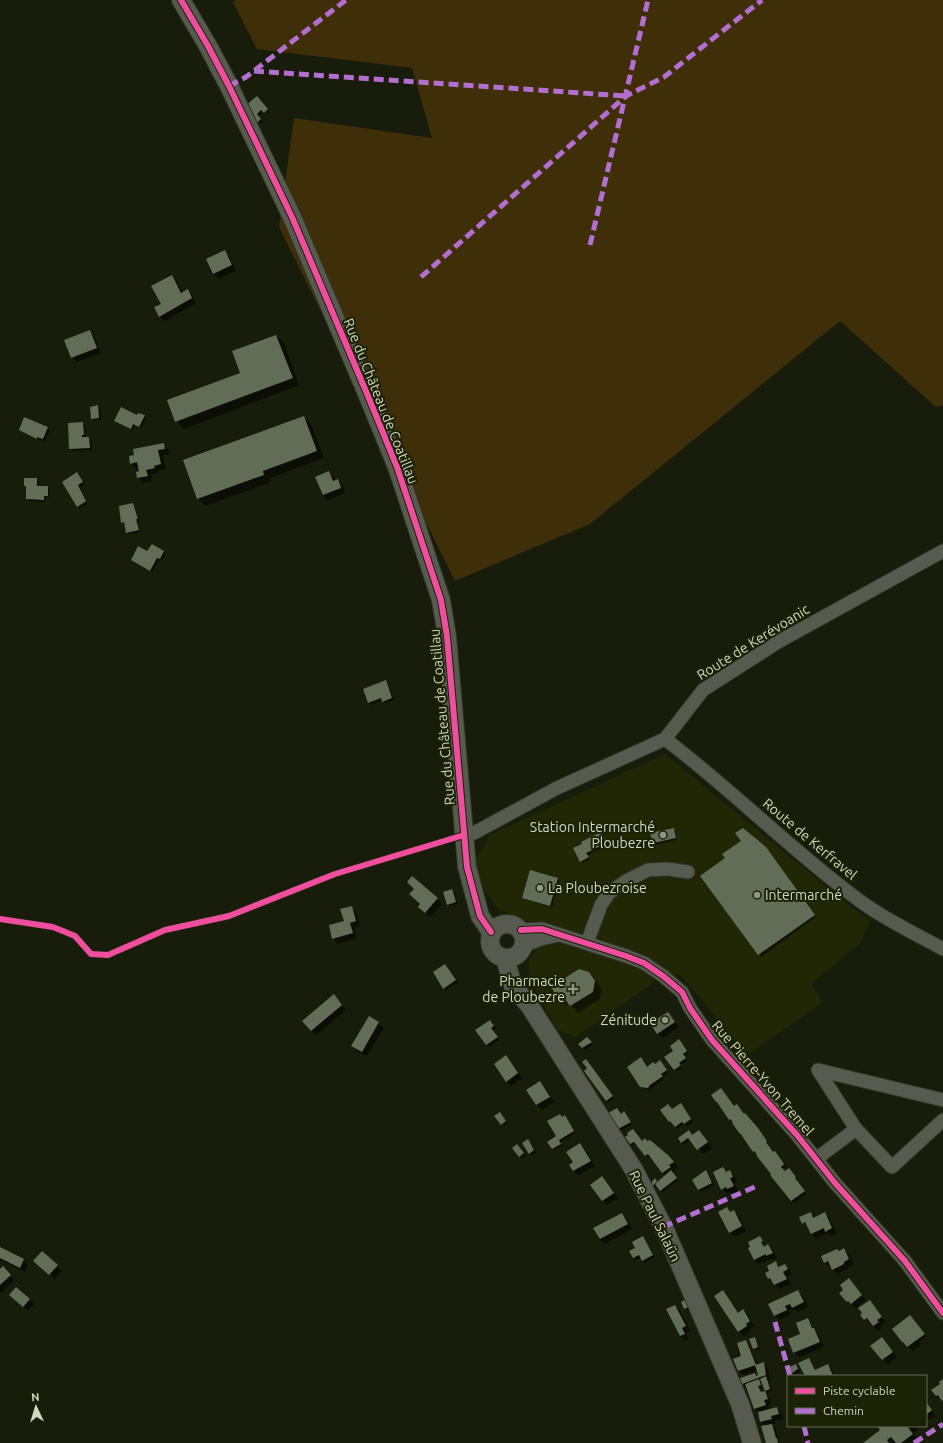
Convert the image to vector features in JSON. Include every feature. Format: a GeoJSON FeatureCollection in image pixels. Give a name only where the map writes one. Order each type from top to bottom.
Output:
{"type":"FeatureCollection","features":[{"type":"Feature","properties":{"kind":"main road","name":"Rue du Château de Coatillau"},"geometry":{"type":"LineString","coordinates":[[181,0],[229,86],[292,217],[397,468],[441,600],[448,644],[458,746],[464,835]]}},
{"type":"Feature","properties":{"kind":"main road"},"geometry":{"type":"LineString","coordinates":[[464,835],[467,867],[475,897],[497,928]]}},
{"type":"Feature","properties":{"kind":"main road"},"geometry":{"type":"LineString","coordinates":[[509,923],[516,925],[517,947],[498,956],[493,952],[489,939],[497,928],[509,923]]}},
{"type":"Feature","properties":{"kind":"main road","name":"Rue Paul Salaün"},"geometry":{"type":"LineString","coordinates":[[517,947],[521,981],[529,1005],[634,1170],[663,1227],[740,1404],[752,1443]]}},
{"type":"Feature","properties":{"kind":"street","name":"Route de Kerévoanic"},"geometry":{"type":"LineString","coordinates":[[464,835],[474,833],[557,788],[665,739],[704,690],[778,642],[943,551]]}},
{"type":"Feature","properties":{"kind":"street","name":"Route de Kerfravel"},"geometry":{"type":"LineString","coordinates":[[665,739],[694,760],[801,854],[852,895],[881,916],[943,949]]}},
{"type":"Feature","properties":{"kind":"street"},"geometry":{"type":"LineString","coordinates":[[587,943],[602,905],[609,893],[626,881],[648,870],[668,869],[688,872]]}},
{"type":"Feature","properties":{"kind":"street","name":"Rue Pierre-Yvon Tremel"},"geometry":{"type":"LineString","coordinates":[[517,947],[559,935],[644,963],[682,992],[690,1008],[712,1040],[797,1135],[836,1183],[905,1262],[943,1313]]}},
{"type":"Feature","properties":{"kind":"street"},"geometry":{"type":"LineString","coordinates":[[943,1100],[818,1070],[856,1129],[892,1167],[943,1120]]}},
{"type":"Feature","properties":{"kind":"street"},"geometry":{"type":"LineString","coordinates":[[816,1159],[856,1129]]}},
{"type":"Feature","properties":{"kind":"shaded area"},"geometry":{"type":"Polygon","coordinates":[[[236,0],[943,0],[943,405],[936,407],[840,321],[590,524],[455,581],[279,227],[294,118],[432,138],[412,68],[257,49],[233,2],[236,0]]]}},
{"type":"Feature","properties":{"kind":"shaded area"},"geometry":{"type":"Polygon","coordinates":[[[665,754],[870,922],[859,944],[811,984],[823,1002],[748,1055],[681,975],[664,975],[576,1037],[556,1029],[530,980],[528,962],[535,950],[526,920],[499,910],[483,888],[474,862],[490,835],[665,754]]]}},
{"type":"Feature","properties":{"kind":"building"},"geometry":{"type":"Polygon","coordinates":[[[257,96],[268,109],[264,113],[261,110],[257,114],[261,119],[257,123],[244,107],[257,96]]]}},
{"type":"Feature","properties":{"kind":"building"},"geometry":{"type":"Polygon","coordinates":[[[225,250],[232,265],[213,274],[206,259],[225,250]]]}},
{"type":"Feature","properties":{"kind":"building"},"geometry":{"type":"Polygon","coordinates":[[[172,275],[181,293],[188,289],[192,298],[159,317],[154,307],[161,304],[151,286],[172,275]]]}},
{"type":"Feature","properties":{"kind":"building"},"geometry":{"type":"Polygon","coordinates":[[[90,330],[97,348],[71,358],[64,340],[90,330]]]}},
{"type":"Feature","properties":{"kind":"building"},"geometry":{"type":"Polygon","coordinates":[[[276,335],[293,378],[175,422],[167,400],[240,373],[232,351],[276,335]]]}},
{"type":"Feature","properties":{"kind":"building"},"geometry":{"type":"Polygon","coordinates":[[[98,405],[99,418],[91,419],[90,407],[98,405]]]}},
{"type":"Feature","properties":{"kind":"building"},"geometry":{"type":"Polygon","coordinates":[[[121,407],[137,415],[138,413],[145,415],[139,427],[133,424],[131,429],[114,421],[121,407]]]}},
{"type":"Feature","properties":{"kind":"building"},"geometry":{"type":"Polygon","coordinates":[[[304,416],[317,451],[263,471],[264,475],[197,499],[183,460],[304,416]]]}},
{"type":"Feature","properties":{"kind":"building"},"geometry":{"type":"Polygon","coordinates":[[[24,417],[48,427],[43,439],[37,437],[37,439],[19,430],[24,417]]]}},
{"type":"Feature","properties":{"kind":"building"},"geometry":{"type":"Polygon","coordinates":[[[83,422],[84,435],[82,435],[82,437],[89,437],[90,448],[69,449],[68,423],[83,422]]]}},
{"type":"Feature","properties":{"kind":"building"},"geometry":{"type":"Polygon","coordinates":[[[164,443],[165,449],[158,450],[161,464],[154,466],[155,468],[146,470],[148,476],[137,478],[136,472],[139,471],[137,462],[130,464],[129,456],[134,455],[133,449],[164,443]]]}},
{"type":"Feature","properties":{"kind":"building"},"geometry":{"type":"Polygon","coordinates":[[[329,471],[333,481],[338,479],[341,488],[323,495],[315,477],[329,471]]]}},
{"type":"Feature","properties":{"kind":"building"},"geometry":{"type":"Polygon","coordinates":[[[77,472],[83,482],[78,485],[86,501],[77,507],[62,482],[77,472]]]}},
{"type":"Feature","properties":{"kind":"building"},"geometry":{"type":"Polygon","coordinates":[[[24,478],[37,478],[37,486],[48,486],[48,496],[44,496],[44,500],[26,499],[26,486],[24,486],[24,478]]]}},
{"type":"Feature","properties":{"kind":"building"},"geometry":{"type":"Polygon","coordinates":[[[133,503],[138,519],[136,519],[139,530],[126,533],[124,522],[121,523],[119,506],[133,503]]]}},
{"type":"Feature","properties":{"kind":"building"},"geometry":{"type":"Polygon","coordinates":[[[152,544],[164,551],[160,559],[157,558],[150,571],[131,560],[138,546],[147,551],[152,544]]]}},
{"type":"Feature","properties":{"kind":"building"},"geometry":{"type":"Polygon","coordinates":[[[386,680],[392,698],[382,702],[381,698],[368,703],[363,689],[386,680]]]}},
{"type":"Feature","properties":{"kind":"building","name":"Station Intermarché Ploubezre"},"geometry":{"type":"Polygon","coordinates":[[[674,828],[676,838],[653,843],[650,833],[674,828]]]}},
{"type":"Feature","properties":{"kind":"building","name":"Intermarché"},"geometry":{"type":"Polygon","coordinates":[[[743,828],[766,847],[815,915],[758,955],[700,876],[725,858],[722,854],[741,841],[735,833],[743,828]]]}},
{"type":"Feature","properties":{"kind":"building"},"geometry":{"type":"Polygon","coordinates":[[[601,832],[607,843],[586,853],[589,857],[580,862],[573,848],[582,844],[581,842],[601,832]]]}},
{"type":"Feature","properties":{"kind":"building","name":"La Ploubezroise"},"geometry":{"type":"Polygon","coordinates":[[[530,870],[558,878],[550,906],[522,898],[530,870]]]}},
{"type":"Feature","properties":{"kind":"building"},"geometry":{"type":"Polygon","coordinates":[[[412,876],[438,898],[425,913],[418,907],[420,904],[409,894],[414,889],[407,882],[412,876]]]}},
{"type":"Feature","properties":{"kind":"building"},"geometry":{"type":"Polygon","coordinates":[[[452,889],[456,902],[447,905],[443,892],[452,889]]]}},
{"type":"Feature","properties":{"kind":"building"},"geometry":{"type":"Polygon","coordinates":[[[352,906],[356,921],[350,923],[353,933],[332,939],[329,925],[344,921],[340,909],[352,906]]]}},
{"type":"Feature","properties":{"kind":"building"},"geometry":{"type":"Polygon","coordinates":[[[445,964],[456,980],[443,989],[433,972],[445,964]]]}},
{"type":"Feature","properties":{"kind":"building","name":"Pharmacie de Ploubezre"},"geometry":{"type":"Polygon","coordinates":[[[579,969],[589,972],[595,981],[593,992],[570,1006],[562,995],[558,998],[551,987],[579,969]]]}},
{"type":"Feature","properties":{"kind":"building"},"geometry":{"type":"Polygon","coordinates":[[[334,994],[342,1005],[311,1031],[302,1021],[334,994]]]}},
{"type":"Feature","properties":{"kind":"building"},"geometry":{"type":"Polygon","coordinates":[[[668,1012],[675,1022],[657,1034],[650,1023],[668,1012]]]}},
{"type":"Feature","properties":{"kind":"building"},"geometry":{"type":"Polygon","coordinates":[[[369,1016],[379,1022],[362,1052],[351,1046],[369,1016]]]}},
{"type":"Feature","properties":{"kind":"building"},"geometry":{"type":"Polygon","coordinates":[[[490,1020],[494,1026],[491,1028],[498,1037],[486,1045],[475,1030],[490,1020]]]}},
{"type":"Feature","properties":{"kind":"building"},"geometry":{"type":"Polygon","coordinates":[[[587,1037],[592,1042],[582,1048],[578,1044],[587,1037]]]}},
{"type":"Feature","properties":{"kind":"building"},"geometry":{"type":"Polygon","coordinates":[[[679,1039],[687,1051],[683,1054],[686,1058],[679,1063],[681,1065],[674,1070],[664,1057],[673,1051],[670,1046],[679,1039]]]}},
{"type":"Feature","properties":{"kind":"building"},"geometry":{"type":"Polygon","coordinates":[[[506,1055],[518,1073],[506,1082],[494,1064],[506,1055]]]}},
{"type":"Feature","properties":{"kind":"building"},"geometry":{"type":"Polygon","coordinates":[[[641,1057],[647,1067],[653,1062],[655,1064],[660,1060],[667,1070],[661,1074],[663,1076],[648,1088],[640,1087],[627,1067],[641,1057]]]}},
{"type":"Feature","properties":{"kind":"building"},"geometry":{"type":"Polygon","coordinates":[[[586,1059],[613,1096],[606,1101],[584,1071],[587,1068],[582,1062],[586,1059]]]}},
{"type":"Feature","properties":{"kind":"building"},"geometry":{"type":"Polygon","coordinates":[[[540,1081],[550,1097],[536,1105],[526,1090],[540,1081]]]}},
{"type":"Feature","properties":{"kind":"building"},"geometry":{"type":"Polygon","coordinates":[[[721,1088],[734,1106],[737,1104],[744,1114],[745,1113],[758,1128],[773,1152],[775,1151],[784,1164],[781,1167],[785,1171],[789,1168],[805,1191],[791,1201],[770,1175],[771,1174],[756,1155],[757,1154],[754,1151],[753,1152],[732,1123],[733,1122],[730,1119],[729,1120],[711,1095],[721,1088]]]}},
{"type":"Feature","properties":{"kind":"building"},"geometry":{"type":"Polygon","coordinates":[[[681,1103],[691,1119],[684,1124],[682,1122],[675,1127],[660,1110],[668,1104],[672,1109],[681,1103]]]}},
{"type":"Feature","properties":{"kind":"building"},"geometry":{"type":"Polygon","coordinates":[[[617,1108],[621,1114],[624,1111],[631,1122],[618,1129],[608,1113],[617,1108]]]}},
{"type":"Feature","properties":{"kind":"building"},"geometry":{"type":"Polygon","coordinates":[[[500,1112],[506,1121],[501,1125],[494,1116],[500,1112]]]}},
{"type":"Feature","properties":{"kind":"building"},"geometry":{"type":"Polygon","coordinates":[[[560,1114],[562,1117],[565,1115],[574,1131],[559,1140],[561,1144],[552,1149],[547,1142],[556,1136],[547,1121],[560,1114]]]}},
{"type":"Feature","properties":{"kind":"building"},"geometry":{"type":"Polygon","coordinates":[[[633,1129],[642,1141],[645,1138],[647,1141],[650,1140],[669,1156],[674,1162],[669,1165],[671,1167],[662,1173],[648,1154],[645,1156],[634,1142],[630,1144],[625,1137],[628,1135],[627,1133],[633,1129]]]}},
{"type":"Feature","properties":{"kind":"building"},"geometry":{"type":"Polygon","coordinates":[[[689,1130],[692,1135],[699,1130],[708,1142],[697,1150],[688,1138],[681,1143],[678,1138],[689,1130]]]}},
{"type":"Feature","properties":{"kind":"building"},"geometry":{"type":"Polygon","coordinates":[[[528,1139],[534,1150],[529,1154],[522,1143],[528,1139]]]}},
{"type":"Feature","properties":{"kind":"building"},"geometry":{"type":"Polygon","coordinates":[[[580,1143],[591,1161],[573,1171],[569,1165],[573,1162],[566,1152],[580,1143]]]}},
{"type":"Feature","properties":{"kind":"building"},"geometry":{"type":"Polygon","coordinates":[[[517,1144],[524,1153],[519,1157],[512,1148],[517,1144]]]}},
{"type":"Feature","properties":{"kind":"building"},"geometry":{"type":"Polygon","coordinates":[[[723,1167],[726,1172],[730,1170],[733,1177],[730,1178],[734,1186],[727,1189],[726,1187],[721,1190],[713,1172],[723,1167]]]}},
{"type":"Feature","properties":{"kind":"building"},"geometry":{"type":"Polygon","coordinates":[[[671,1170],[677,1178],[660,1191],[655,1184],[671,1170]]]}},
{"type":"Feature","properties":{"kind":"building"},"geometry":{"type":"Polygon","coordinates":[[[706,1170],[712,1183],[698,1190],[692,1180],[706,1170]]]}},
{"type":"Feature","properties":{"kind":"building"},"geometry":{"type":"Polygon","coordinates":[[[602,1176],[614,1193],[602,1201],[590,1185],[602,1176]]]}},
{"type":"Feature","properties":{"kind":"building"},"geometry":{"type":"Polygon","coordinates":[[[655,1178],[657,1181],[653,1186],[651,1183],[655,1178]]]}},
{"type":"Feature","properties":{"kind":"building"},"geometry":{"type":"Polygon","coordinates":[[[727,1207],[730,1212],[734,1210],[742,1226],[729,1233],[718,1212],[727,1207]]]}},
{"type":"Feature","properties":{"kind":"building"},"geometry":{"type":"Polygon","coordinates":[[[811,1212],[813,1218],[825,1212],[832,1228],[825,1232],[824,1228],[811,1234],[805,1222],[802,1224],[799,1217],[811,1212]]]}},
{"type":"Feature","properties":{"kind":"building"},"geometry":{"type":"Polygon","coordinates":[[[622,1213],[628,1224],[600,1239],[593,1228],[622,1213]]]}},
{"type":"Feature","properties":{"kind":"building"},"geometry":{"type":"Polygon","coordinates":[[[643,1236],[653,1255],[642,1261],[639,1255],[633,1258],[629,1251],[635,1248],[632,1242],[643,1236]]]}},
{"type":"Feature","properties":{"kind":"building"},"geometry":{"type":"Polygon","coordinates":[[[760,1236],[764,1247],[768,1244],[773,1253],[766,1256],[766,1254],[754,1260],[748,1248],[750,1247],[748,1242],[760,1236]]]}},
{"type":"Feature","properties":{"kind":"building"},"geometry":{"type":"Polygon","coordinates":[[[0,1247],[24,1259],[20,1268],[0,1258],[0,1247]]]}},
{"type":"Feature","properties":{"kind":"building"},"geometry":{"type":"Polygon","coordinates":[[[844,1248],[849,1259],[844,1262],[844,1264],[832,1270],[828,1261],[824,1263],[821,1256],[837,1249],[839,1251],[844,1248]]]}},
{"type":"Feature","properties":{"kind":"building"},"geometry":{"type":"Polygon","coordinates":[[[42,1251],[58,1265],[49,1275],[33,1261],[42,1251]]]}},
{"type":"Feature","properties":{"kind":"building"},"geometry":{"type":"Polygon","coordinates":[[[776,1261],[778,1267],[785,1264],[788,1269],[783,1272],[787,1279],[774,1285],[765,1273],[769,1271],[767,1266],[776,1261]]]}},
{"type":"Feature","properties":{"kind":"building"},"geometry":{"type":"Polygon","coordinates":[[[3,1266],[11,1275],[0,1285],[0,1269],[3,1266]]]}},
{"type":"Feature","properties":{"kind":"building"},"geometry":{"type":"Polygon","coordinates":[[[849,1278],[862,1295],[851,1304],[848,1301],[847,1302],[839,1293],[843,1290],[840,1285],[849,1278]]]}},
{"type":"Feature","properties":{"kind":"building"},"geometry":{"type":"Polygon","coordinates":[[[16,1287],[30,1299],[23,1307],[9,1295],[16,1287]]]}},
{"type":"Feature","properties":{"kind":"building"},"geometry":{"type":"Polygon","coordinates":[[[723,1290],[738,1313],[743,1309],[750,1321],[746,1324],[747,1326],[738,1332],[714,1296],[723,1290]]]}},
{"type":"Feature","properties":{"kind":"building"},"geometry":{"type":"Polygon","coordinates":[[[798,1290],[804,1302],[792,1308],[790,1304],[785,1306],[787,1310],[774,1316],[768,1304],[798,1290]]]}},
{"type":"Feature","properties":{"kind":"building"},"geometry":{"type":"Polygon","coordinates":[[[686,1299],[689,1307],[684,1309],[681,1302],[686,1299]]]}},
{"type":"Feature","properties":{"kind":"building"},"geometry":{"type":"Polygon","coordinates":[[[870,1300],[882,1317],[877,1320],[879,1322],[873,1326],[867,1318],[864,1320],[860,1315],[862,1313],[858,1308],[870,1300]]]}},
{"type":"Feature","properties":{"kind":"building"},"geometry":{"type":"Polygon","coordinates":[[[675,1305],[686,1326],[682,1328],[685,1334],[680,1336],[666,1309],[675,1305]]]}},
{"type":"Feature","properties":{"kind":"building"},"geometry":{"type":"Polygon","coordinates":[[[910,1315],[925,1334],[907,1347],[892,1329],[910,1315]]]}},
{"type":"Feature","properties":{"kind":"building"},"geometry":{"type":"Polygon","coordinates":[[[808,1318],[820,1342],[793,1353],[788,1339],[800,1334],[796,1323],[808,1318]]]}},
{"type":"Feature","properties":{"kind":"building"},"geometry":{"type":"Polygon","coordinates":[[[755,1337],[758,1347],[753,1349],[749,1339],[755,1337]]]}},
{"type":"Feature","properties":{"kind":"building"},"geometry":{"type":"Polygon","coordinates":[[[882,1337],[893,1352],[882,1360],[870,1346],[882,1337]]]}},
{"type":"Feature","properties":{"kind":"building"},"geometry":{"type":"Polygon","coordinates":[[[746,1340],[756,1365],[738,1371],[733,1359],[741,1356],[737,1343],[746,1340]]]}},
{"type":"Feature","properties":{"kind":"building"},"geometry":{"type":"Polygon","coordinates":[[[809,1358],[815,1370],[828,1364],[833,1375],[804,1375],[798,1363],[809,1358]]]}},
{"type":"Feature","properties":{"kind":"building"},"geometry":{"type":"Polygon","coordinates":[[[764,1362],[766,1375],[742,1384],[740,1378],[755,1373],[756,1376],[758,1375],[755,1365],[764,1362]]]}},
{"type":"Feature","properties":{"kind":"building"},"geometry":{"type":"Polygon","coordinates":[[[796,1364],[798,1369],[792,1373],[789,1367],[796,1364]]]}},
{"type":"Feature","properties":{"kind":"building"},"geometry":{"type":"Polygon","coordinates":[[[766,1376],[770,1389],[765,1391],[760,1379],[766,1376]]]}},
{"type":"Feature","properties":{"kind":"building"},"geometry":{"type":"Polygon","coordinates":[[[759,1379],[761,1385],[758,1386],[761,1392],[765,1391],[768,1399],[764,1400],[766,1405],[754,1409],[745,1384],[759,1379]]]}},
{"type":"Feature","properties":{"kind":"building"},"geometry":{"type":"Polygon","coordinates":[[[943,1379],[942,1401],[938,1395],[936,1396],[931,1390],[940,1384],[939,1382],[943,1379]]]}},
{"type":"Feature","properties":{"kind":"building"},"geometry":{"type":"Polygon","coordinates":[[[927,1403],[932,1410],[927,1414],[927,1403]]]}},
{"type":"Feature","properties":{"kind":"building"},"geometry":{"type":"Polygon","coordinates":[[[777,1407],[779,1414],[771,1416],[772,1419],[760,1422],[758,1412],[777,1407]]]}},
{"type":"Feature","properties":{"kind":"building"},"geometry":{"type":"Polygon","coordinates":[[[772,1424],[778,1443],[766,1443],[761,1426],[772,1424]]]}},
{"type":"Feature","properties":{"kind":"building"},"geometry":{"type":"Polygon","coordinates":[[[878,1427],[908,1427],[913,1434],[901,1443],[896,1443],[891,1437],[887,1440],[889,1443],[863,1443],[880,1430],[878,1427]]]}},
{"type":"Feature","properties":{"kind":"marked path"},"geometry":{"type":"LineString","coordinates":[[229,86],[246,77],[346,0]]}},
{"type":"Feature","properties":{"kind":"marked path"},"geometry":{"type":"LineString","coordinates":[[590,245],[648,0]]}},
{"type":"Feature","properties":{"kind":"marked path"},"geometry":{"type":"LineString","coordinates":[[421,277],[626,96],[664,77],[762,0]]}},
{"type":"Feature","properties":{"kind":"marked path"},"geometry":{"type":"LineString","coordinates":[[254,71],[626,96]]}},
{"type":"Feature","properties":{"kind":"marked path"},"geometry":{"type":"LineString","coordinates":[[663,1227],[759,1185]]}},
{"type":"Feature","properties":{"kind":"marked path"},"geometry":{"type":"LineString","coordinates":[[775,1322],[790,1375]]}},
{"type":"Feature","properties":{"kind":"marked path"},"geometry":{"type":"LineString","coordinates":[[914,1443],[943,1424]]}},
{"type":"Feature","properties":{"kind":"marked path"},"geometry":{"type":"LineString","coordinates":[[804,1427],[808,1443]]}},
{"type":"Feature","properties":{"kind":"cycle path"},"geometry":{"type":"LineString","coordinates":[[181,0],[229,86],[292,217],[397,467],[441,600],[447,636],[467,867],[480,916],[491,932]]}},
{"type":"Feature","properties":{"kind":"cycle path"},"geometry":{"type":"LineString","coordinates":[[0,919],[53,927],[75,936],[91,954],[108,955],[165,930],[229,916],[335,874],[464,835]]}},
{"type":"Feature","properties":{"kind":"cycle path"},"geometry":{"type":"LineString","coordinates":[[521,930],[542,929],[626,956],[644,963],[682,992],[690,1008],[712,1040],[797,1135],[835,1183],[905,1261],[943,1313]]}},
{"type":"Feature","properties":{"kind":"place","name":"Station Intermarché Ploubezre"},"geometry":{"type":"Point","coordinates":[663,835]}},
{"type":"Feature","properties":{"kind":"place","name":"La Ploubezroise"},"geometry":{"type":"Point","coordinates":[540,888]}},
{"type":"Feature","properties":{"kind":"place","name":"Intermarché"},"geometry":{"type":"Point","coordinates":[757,895]}},
{"type":"Feature","properties":{"kind":"place","name":"Pharmacie de Ploubezre"},"geometry":{"type":"Point","coordinates":[573,989]}},
{"type":"Feature","properties":{"kind":"place","name":"Zénitude"},"geometry":{"type":"Point","coordinates":[665,1020]}}]}
